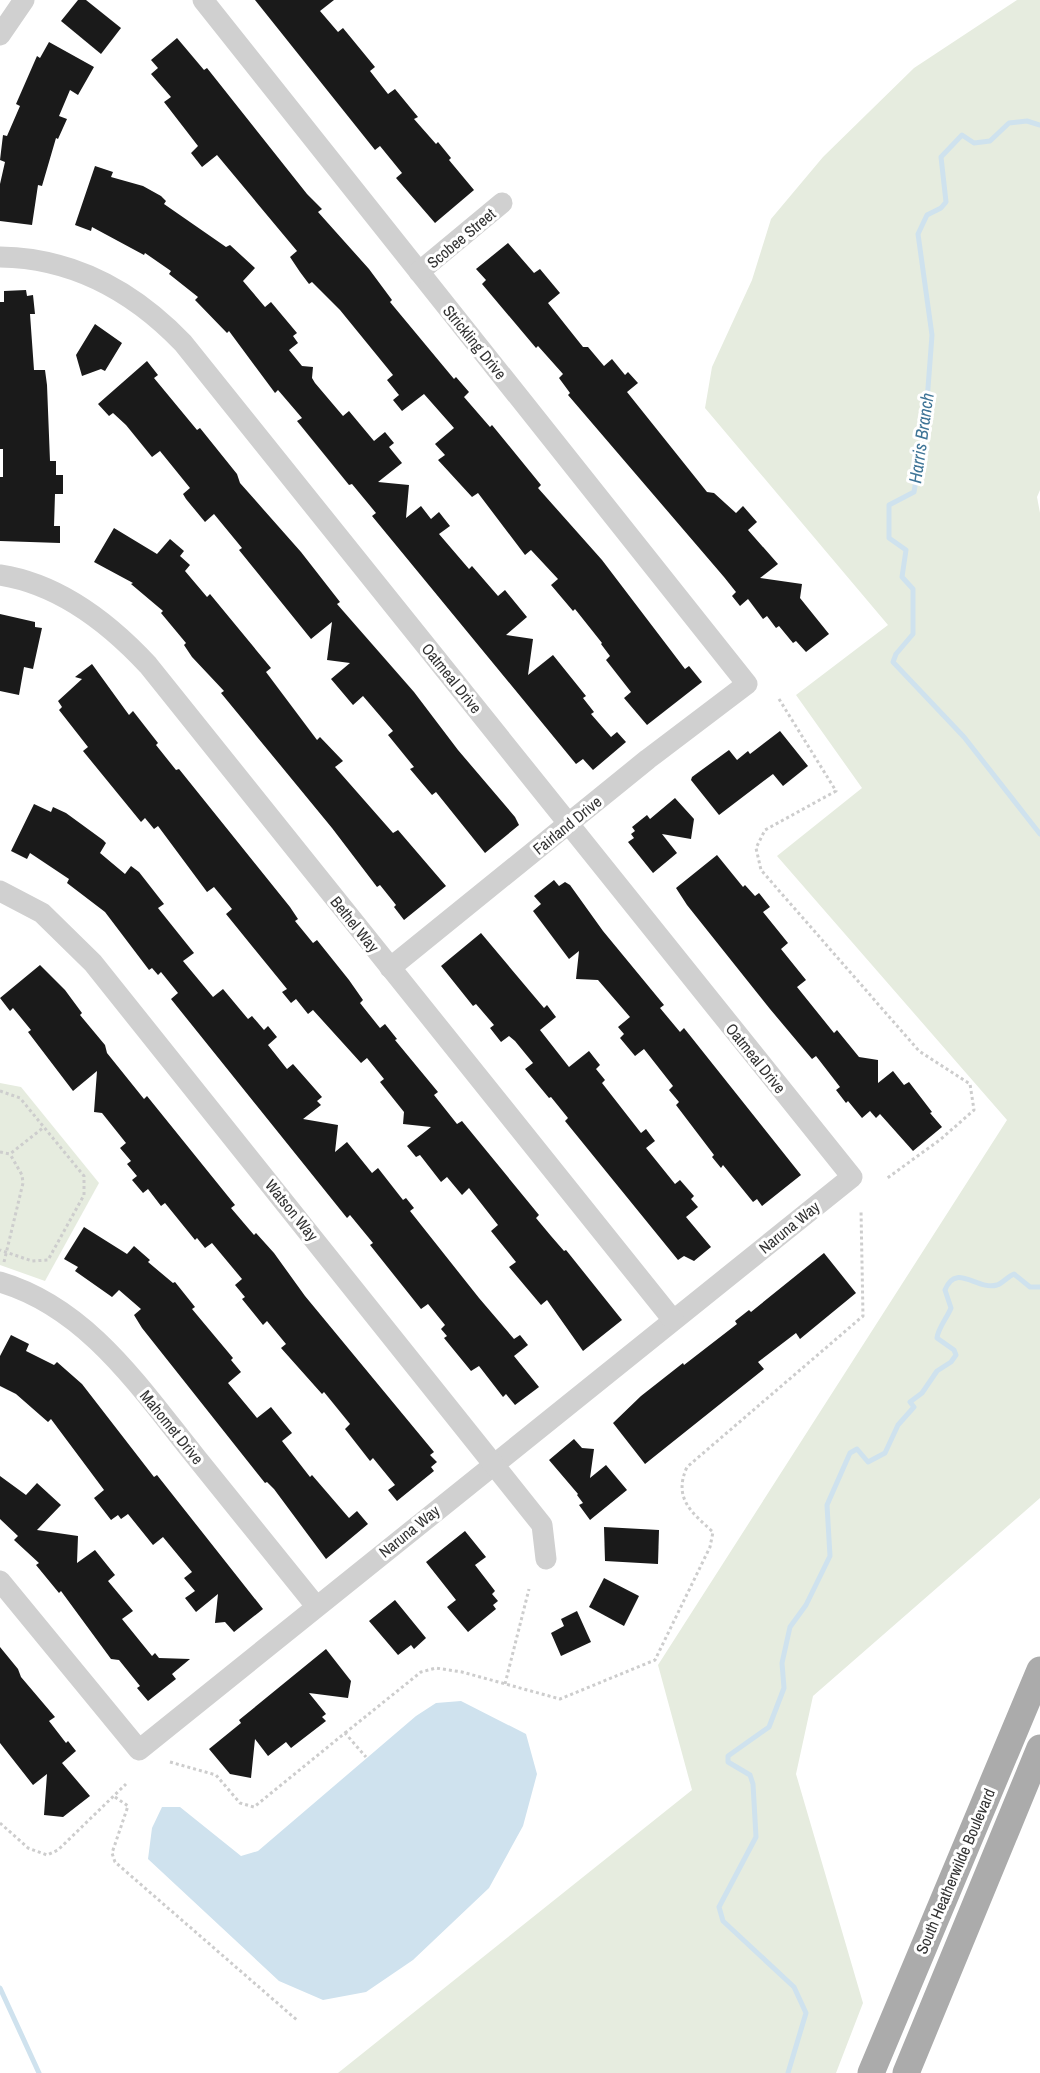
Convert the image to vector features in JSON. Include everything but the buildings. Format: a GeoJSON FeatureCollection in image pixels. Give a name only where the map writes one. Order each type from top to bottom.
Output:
{"type":"FeatureCollection","features":[{"type":"Feature","properties":{"kind":"main road","name":"South Heatherwilde Boulevard"},"geometry":{"type":"LineString","coordinates":[[871,2073],[1040,1670]]}},
{"type":"Feature","properties":{"kind":"main road","name":"South Heatherwilde Boulevard"},"geometry":{"type":"LineString","coordinates":[[906,2073],[1040,1748]]}},
{"type":"Feature","properties":{"kind":"street"},"geometry":{"type":"LineString","coordinates":[[0,35],[24,0]]}},
{"type":"Feature","properties":{"kind":"street","name":"Strickling Drive"},"geometry":{"type":"LineString","coordinates":[[203,0],[747,684]]}},
{"type":"Feature","properties":{"kind":"street","name":"Scobee Street"},"geometry":{"type":"LineString","coordinates":[[419,272],[502,203]]}},
{"type":"Feature","properties":{"kind":"street","name":"Oatmeal Drive"},"geometry":{"type":"LineString","coordinates":[[0,257],[56,263],[89,274],[125,293],[156,315],[196,359],[852,1177]]}},
{"type":"Feature","properties":{"kind":"street","name":"Bethel Way"},"geometry":{"type":"LineString","coordinates":[[0,574],[15,577],[75,603],[127,642],[673,1320]]}},
{"type":"Feature","properties":{"kind":"street","name":"Fairland Drive"},"geometry":{"type":"LineString","coordinates":[[390,968],[648,759],[747,684]]}},
{"type":"Feature","properties":{"kind":"street","name":"Watson Way"},"geometry":{"type":"LineString","coordinates":[[0,891],[42,913],[93,963],[542,1525],[546,1559]]}},
{"type":"Feature","properties":{"kind":"street","name":"Naruna Way"},"geometry":{"type":"LineString","coordinates":[[0,1581],[139,1750],[852,1177]]}},
{"type":"Feature","properties":{"kind":"street","name":"Mahomet Drive"},"geometry":{"type":"LineString","coordinates":[[2,1272],[20,1288],[50,1303],[102,1345],[316,1606]]}},
{"type":"Feature","properties":{"kind":"path"},"geometry":{"type":"LineString","coordinates":[[779,699],[836,791],[765,830],[756,848],[761,870],[919,1051],[970,1084],[974,1110],[941,1139],[886,1179]]}},
{"type":"Feature","properties":{"kind":"path"},"geometry":{"type":"LineString","coordinates":[[0,1091],[20,1098],[84,1176],[84,1195],[48,1260],[32,1260],[0,1250]]}},
{"type":"Feature","properties":{"kind":"path"},"geometry":{"type":"LineString","coordinates":[[10,1154],[44,1127]]}},
{"type":"Feature","properties":{"kind":"path"},"geometry":{"type":"LineString","coordinates":[[0,1152],[10,1154],[22,1175],[23,1183],[2,1272]]}},
{"type":"Feature","properties":{"kind":"path"},"geometry":{"type":"LineString","coordinates":[[170,1762],[216,1775],[240,1803],[254,1807],[421,1672],[436,1668],[560,1699],[655,1660],[710,1547],[712,1532],[690,1511],[681,1491],[682,1479],[687,1467],[863,1316],[861,1210]]}},
{"type":"Feature","properties":{"kind":"path"},"geometry":{"type":"LineString","coordinates":[[505,1684],[529,1589]]}},
{"type":"Feature","properties":{"kind":"path"},"geometry":{"type":"LineString","coordinates":[[345,1733],[366,1757]]}},
{"type":"Feature","properties":{"kind":"path"},"geometry":{"type":"LineString","coordinates":[[0,1823],[28,1848],[48,1855],[58,1850],[126,1784]]}},
{"type":"Feature","properties":{"kind":"path"},"geometry":{"type":"LineString","coordinates":[[115,1797],[128,1806],[112,1853],[115,1862],[298,2021]]}},
{"type":"Feature","properties":{"kind":"shaded area"},"geometry":{"type":"Polygon","coordinates":[[[1017,0],[1040,0],[1040,490],[1037,497],[1040,513],[1040,1498],[813,1696],[796,1774],[863,2003],[836,2073],[338,2073],[692,1790],[658,1665],[1007,1120],[777,856],[862,788],[796,695],[888,625],[705,408],[712,367],[752,280],[771,219],[823,157],[914,68],[1017,0]]]}},
{"type":"Feature","properties":{"kind":"shaded area"},"geometry":{"type":"Polygon","coordinates":[[[0,1083],[21,1087],[99,1183],[45,1281],[0,1265],[0,1083]]]}},
{"type":"Feature","properties":{"kind":"water"},"geometry":{"type":"Polygon","coordinates":[[[461,1701],[526,1734],[537,1774],[523,1826],[489,1888],[413,1960],[366,1992],[323,2000],[279,1981],[148,1859],[152,1828],[162,1807],[180,1807],[241,1856],[258,1851],[416,1716],[436,1703],[461,1701]]]}},
{"type":"Feature","properties":{"kind":"waterway","name":"Harris Branch"},"geometry":{"type":"LineString","coordinates":[[1040,125],[1027,121],[1009,123],[990,141],[974,143],[962,135],[941,157],[946,202],[941,208],[927,215],[918,234],[932,335],[925,428],[914,492],[889,505],[889,538],[906,550],[902,577],[913,589],[913,634],[896,654],[893,662],[964,737],[1040,834]]}},
{"type":"Feature","properties":{"kind":"waterway","name":"Harris Branch"},"geometry":{"type":"LineString","coordinates":[[788,2073],[806,2013],[794,1987],[723,1921],[719,1907],[756,1837],[753,1784],[750,1775],[728,1762],[728,1756],[769,1727],[784,1688],[782,1663],[790,1627],[806,1605],[830,1556],[827,1505],[850,1453],[857,1449],[868,1462],[885,1453],[898,1425],[914,1407],[910,1402],[922,1393],[937,1371],[951,1362],[956,1355],[954,1350],[937,1338],[951,1308],[945,1290],[950,1282],[955,1278],[961,1278],[989,1286],[997,1285],[1014,1274],[1030,1287],[1040,1287]]}},
{"type":"Feature","properties":{"kind":"waterway"},"geometry":{"type":"LineString","coordinates":[[0,1988],[39,2073]]}}]}
